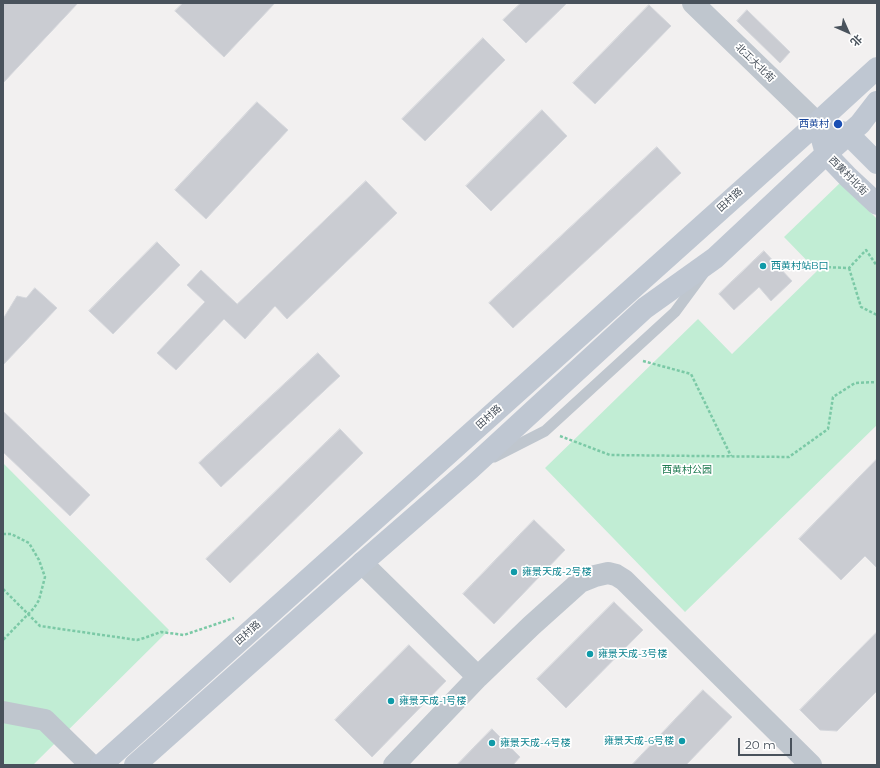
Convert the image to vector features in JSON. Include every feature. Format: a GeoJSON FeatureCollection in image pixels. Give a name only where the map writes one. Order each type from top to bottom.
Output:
{"type":"FeatureCollection","features":[{"type":"Feature","properties":{"kind":"main road","name":"田村路"},"geometry":{"type":"LineString","coordinates":[[101,765],[877,68]]}},
{"type":"Feature","properties":{"kind":"main road"},"geometry":{"type":"LineString","coordinates":[[135,765],[362,563],[470,470],[645,308],[715,258],[826,154],[862,124],[877,102]]}},
{"type":"Feature","properties":{"kind":"main road"},"geometry":{"type":"LineString","coordinates":[[817,123],[862,124]]}},
{"type":"Feature","properties":{"kind":"main road","name":"西黄村北街"},"geometry":{"type":"LineString","coordinates":[[817,123],[826,154],[877,204]]}},
{"type":"Feature","properties":{"kind":"main road"},"geometry":{"type":"LineString","coordinates":[[862,124],[877,163]]}},
{"type":"Feature","properties":{"kind":"street","name":"北工大北街"},"geometry":{"type":"LineString","coordinates":[[693,3],[817,123]]}},
{"type":"Feature","properties":{"kind":"street"},"geometry":{"type":"LineString","coordinates":[[362,563],[478,677]]}},
{"type":"Feature","properties":{"kind":"street"},"geometry":{"type":"LineString","coordinates":[[394,765],[478,677],[580,582],[608,573],[616,575],[624,580],[811,765]]}},
{"type":"Feature","properties":{"kind":"street"},"geometry":{"type":"LineString","coordinates":[[3,712],[45,720],[91,765]]}},
{"type":"Feature","properties":{"kind":"lane"},"geometry":{"type":"LineString","coordinates":[[470,470],[545,431],[675,312],[715,258]]}},
{"type":"Feature","properties":{"kind":"path"},"geometry":{"type":"LineString","coordinates":[[823,267],[849,268],[866,250],[877,266]]}},
{"type":"Feature","properties":{"kind":"path"},"geometry":{"type":"LineString","coordinates":[[849,268],[861,307],[877,315]]}},
{"type":"Feature","properties":{"kind":"path"},"geometry":{"type":"LineString","coordinates":[[627,357],[690,374],[731,456]]}},
{"type":"Feature","properties":{"kind":"path"},"geometry":{"type":"LineString","coordinates":[[545,431],[610,455],[790,457],[828,429],[832,397],[855,383],[877,382]]}},
{"type":"Feature","properties":{"kind":"path"},"geometry":{"type":"LineString","coordinates":[[3,534],[11,534],[29,543],[39,560],[45,578],[34,608],[3,640]]}},
{"type":"Feature","properties":{"kind":"path"},"geometry":{"type":"LineString","coordinates":[[3,589],[40,626],[137,640],[161,632],[184,635]]}},
{"type":"Feature","properties":{"kind":"green space","name":"西黄村公园"},"geometry":{"type":"Polygon","coordinates":[[[841,182],[877,219],[877,425],[685,612],[545,468],[698,319],[732,354],[817,271],[784,237],[841,182]]]}},
{"type":"Feature","properties":{"kind":"green space"},"geometry":{"type":"Polygon","coordinates":[[[3,463],[169,630],[33,765],[3,765],[3,463]]]}},
{"type":"Feature","properties":{"kind":"building"},"geometry":{"type":"Polygon","coordinates":[[[3,3],[78,3],[3,83],[3,3]]]}},
{"type":"Feature","properties":{"kind":"building"},"geometry":{"type":"Polygon","coordinates":[[[183,3],[275,3],[224,57],[175,11],[183,3]]]}},
{"type":"Feature","properties":{"kind":"building"},"geometry":{"type":"Polygon","coordinates":[[[521,3],[567,3],[526,43],[503,20],[521,3]]]}},
{"type":"Feature","properties":{"kind":"building"},"geometry":{"type":"Polygon","coordinates":[[[649,5],[671,26],[595,104],[573,83],[649,5]]]}},
{"type":"Feature","properties":{"kind":"building"},"geometry":{"type":"Polygon","coordinates":[[[747,10],[790,52],[780,63],[737,21],[747,10]]]}},
{"type":"Feature","properties":{"kind":"building"},"geometry":{"type":"Polygon","coordinates":[[[483,38],[505,60],[425,141],[402,119],[483,38]]]}},
{"type":"Feature","properties":{"kind":"building"},"geometry":{"type":"Polygon","coordinates":[[[257,102],[288,130],[206,219],[175,190],[257,102]]]}},
{"type":"Feature","properties":{"kind":"building"},"geometry":{"type":"Polygon","coordinates":[[[542,110],[567,136],[491,211],[466,186],[542,110]]]}},
{"type":"Feature","properties":{"kind":"building"},"geometry":{"type":"Polygon","coordinates":[[[657,147],[681,173],[513,328],[489,303],[657,147]]]}},
{"type":"Feature","properties":{"kind":"building"},"geometry":{"type":"Polygon","coordinates":[[[366,181],[397,213],[287,319],[275,306],[245,339],[224,319],[176,370],[157,353],[205,302],[187,285],[201,270],[237,304],[366,181]]]}},
{"type":"Feature","properties":{"kind":"building"},"geometry":{"type":"Polygon","coordinates":[[[157,242],[180,265],[113,334],[89,311],[157,242]]]}},
{"type":"Feature","properties":{"kind":"building","name":"西黄村站B口"},"geometry":{"type":"Polygon","coordinates":[[[764,251],[792,281],[771,301],[759,287],[734,310],[719,294],[764,251]]]}},
{"type":"Feature","properties":{"kind":"building"},"geometry":{"type":"Polygon","coordinates":[[[35,288],[57,308],[3,365],[3,319],[17,296],[26,298],[35,288]]]}},
{"type":"Feature","properties":{"kind":"building"},"geometry":{"type":"Polygon","coordinates":[[[318,353],[340,376],[221,487],[199,463],[318,353]]]}},
{"type":"Feature","properties":{"kind":"building"},"geometry":{"type":"Polygon","coordinates":[[[3,411],[90,495],[70,516],[3,452],[3,411]]]}},
{"type":"Feature","properties":{"kind":"building"},"geometry":{"type":"Polygon","coordinates":[[[340,429],[363,453],[230,583],[206,559],[340,429]]]}},
{"type":"Feature","properties":{"kind":"building"},"geometry":{"type":"Polygon","coordinates":[[[877,459],[877,568],[865,556],[841,580],[799,539],[877,459]]]}},
{"type":"Feature","properties":{"kind":"building","name":"雍景天成-2号楼"},"geometry":{"type":"Polygon","coordinates":[[[534,520],[565,550],[494,624],[463,594],[534,520]]]}},
{"type":"Feature","properties":{"kind":"building","name":"雍景天成-3号楼"},"geometry":{"type":"Polygon","coordinates":[[[614,602],[643,630],[566,708],[537,679],[614,602]]]}},
{"type":"Feature","properties":{"kind":"building"},"geometry":{"type":"Polygon","coordinates":[[[877,632],[877,691],[837,731],[820,730],[800,710],[877,632]]]}},
{"type":"Feature","properties":{"kind":"building","name":"雍景天成-1号楼"},"geometry":{"type":"Polygon","coordinates":[[[409,645],[446,681],[372,757],[335,720],[409,645]]]}},
{"type":"Feature","properties":{"kind":"building","name":"雍景天成-6号楼"},"geometry":{"type":"Polygon","coordinates":[[[703,690],[732,717],[686,765],[632,765],[703,690]]]}},
{"type":"Feature","properties":{"kind":"building","name":"雍景天成-4号楼"},"geometry":{"type":"Polygon","coordinates":[[[492,729],[520,757],[513,765],[457,765],[492,729]]]}},
{"type":"Feature","properties":{"kind":"place","name":"西黄村"},"geometry":{"type":"Point","coordinates":[838,124]}},
{"type":"Feature","properties":{"kind":"place","name":"西黄村站B口"},"geometry":{"type":"Point","coordinates":[763,266]}},
{"type":"Feature","properties":{"kind":"place","name":"雍景天成-2号楼"},"geometry":{"type":"Point","coordinates":[514,572]}},
{"type":"Feature","properties":{"kind":"place","name":"雍景天成-3号楼"},"geometry":{"type":"Point","coordinates":[590,654]}},
{"type":"Feature","properties":{"kind":"place","name":"雍景天成-1号楼"},"geometry":{"type":"Point","coordinates":[391,701]}},
{"type":"Feature","properties":{"kind":"place","name":"雍景天成-6号楼"},"geometry":{"type":"Point","coordinates":[682,741]}},
{"type":"Feature","properties":{"kind":"place","name":"雍景天成-4号楼"},"geometry":{"type":"Point","coordinates":[492,743]}}]}
